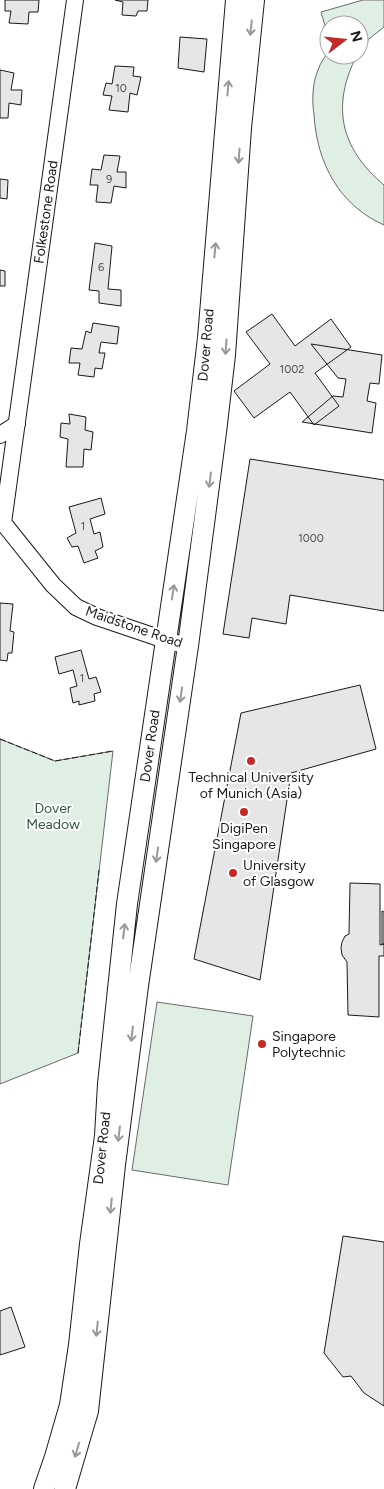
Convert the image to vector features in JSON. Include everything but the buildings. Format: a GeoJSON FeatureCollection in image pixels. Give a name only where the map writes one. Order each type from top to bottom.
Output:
{"type":"FeatureCollection","features":[{"type":"Feature","properties":{"kind":"street","name":"Folkestone Road"},"geometry":{"type":"LineString","coordinates":[[2,521],[75,0]]}},
{"type":"Feature","properties":{"kind":"street","name":"Dover Road"},"geometry":{"type":"LineString","coordinates":[[66,1489],[115,1165],[138,986],[188,646],[225,355],[239,56],[236,0]]}},
{"type":"Feature","properties":{"kind":"street","name":"Dover Road"},"geometry":{"type":"LineString","coordinates":[[44,1489],[55,1457],[79,1408],[79,1345],[90,1244],[105,1136],[118,979],[127,904],[197,431],[239,56],[254,0]]}},
{"type":"Feature","properties":{"kind":"street"},"geometry":{"type":"LineString","coordinates":[[0,435],[17,424]]}},
{"type":"Feature","properties":{"kind":"street","name":"Maidstone Road"},"geometry":{"type":"LineString","coordinates":[[2,521],[53,585],[76,607],[97,617],[188,646]]}},
{"type":"Feature","properties":{"kind":"green space"},"geometry":{"type":"Polygon","coordinates":[[[363,0],[384,0],[384,27],[369,39],[369,15],[322,15],[321,12],[363,0]]]}},
{"type":"Feature","properties":{"kind":"green space"},"geometry":{"type":"Polygon","coordinates":[[[320,65],[353,65],[344,92],[344,125],[349,141],[358,156],[369,171],[384,185],[384,225],[354,206],[333,180],[326,166],[316,133],[313,110],[313,92],[320,65]]]}},
{"type":"Feature","properties":{"kind":"green space","name":"Dover Meadow"},"geometry":{"type":"Polygon","coordinates":[[[0,739],[55,761],[113,751],[78,1053],[0,1084],[0,739]]]}},
{"type":"Feature","properties":{"kind":"green space"},"geometry":{"type":"Polygon","coordinates":[[[157,1002],[253,1016],[228,1185],[132,1170],[157,1002]]]}},
{"type":"Feature","properties":{"kind":"fence"},"geometry":{"type":"LineString","coordinates":[[0,739],[55,761],[113,751]]}},
{"type":"Feature","properties":{"kind":"fence"},"geometry":{"type":"LineString","coordinates":[[78,1053],[99,870]]}},
{"type":"Feature","properties":{"kind":"place","name":"Technical University of Munich (Asia)"},"geometry":{"type":"Point","coordinates":[251,761]}},
{"type":"Feature","properties":{"kind":"place","name":"DigiPen Singapore"},"geometry":{"type":"Point","coordinates":[244,812]}},
{"type":"Feature","properties":{"kind":"place","name":"University of Glasgow"},"geometry":{"type":"Point","coordinates":[233,873]}},
{"type":"Feature","properties":{"kind":"place","name":"Singapore Polytechnic"},"geometry":{"type":"Point","coordinates":[262,1044]}}]}
